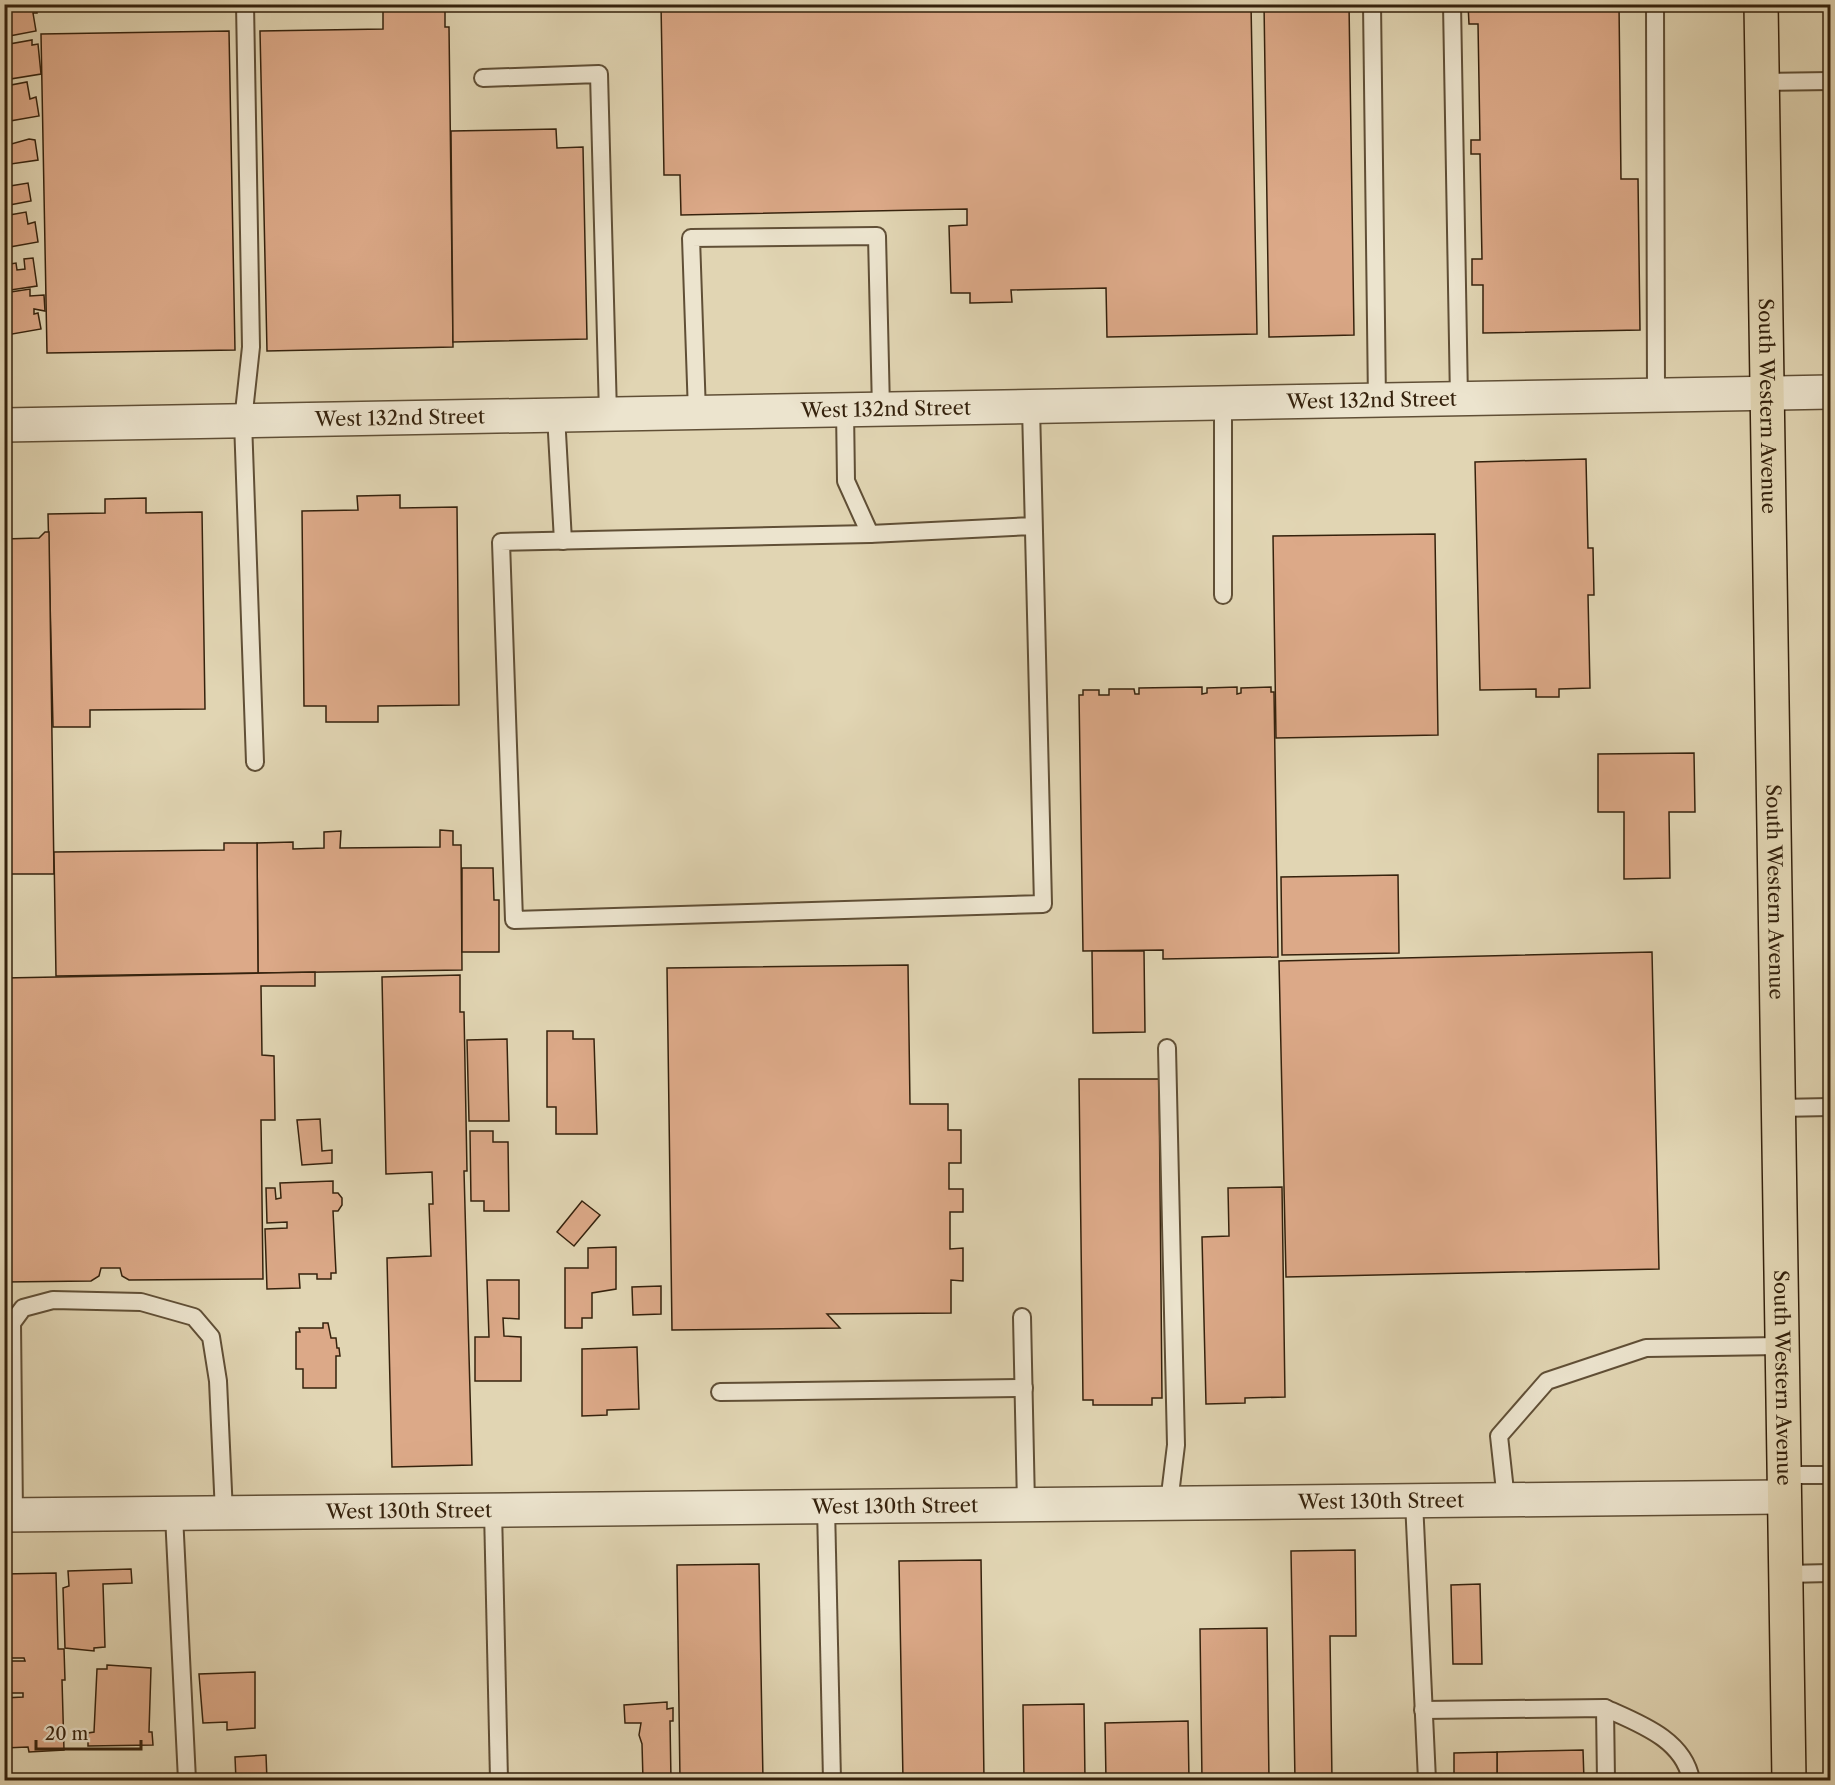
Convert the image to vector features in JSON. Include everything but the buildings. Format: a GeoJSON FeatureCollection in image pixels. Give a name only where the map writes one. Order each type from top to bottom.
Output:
{"type":"FeatureCollection","features":[{"type":"Feature","properties":{"kind":"main road","name":"South Western Avenue"},"geometry":{"type":"LineString","coordinates":[[1761,4],[1789,1780]]}},
{"type":"Feature","properties":{"kind":"street","name":"West 132nd Street"},"geometry":{"type":"LineString","coordinates":[[4,425],[1830,392]]}},
{"type":"Feature","properties":{"kind":"street","name":"West 130th Street"},"geometry":{"type":"LineString","coordinates":[[9,1515],[1506,1500],[1784,1486]]}},
{"type":"Feature","properties":{"kind":"lane"},"geometry":{"type":"LineString","coordinates":[[245,4],[251,347],[243,421],[255,762]]}},
{"type":"Feature","properties":{"kind":"lane"},"geometry":{"type":"LineString","coordinates":[[1372,4],[1377,401]]}},
{"type":"Feature","properties":{"kind":"lane"},"geometry":{"type":"LineString","coordinates":[[1452,4],[1459,399]]}},
{"type":"Feature","properties":{"kind":"lane"},"geometry":{"type":"LineString","coordinates":[[1655,4],[1656,396]]}},
{"type":"Feature","properties":{"kind":"lane"},"geometry":{"type":"LineString","coordinates":[[483,78],[599,74],[608,414]]}},
{"type":"Feature","properties":{"kind":"lane"},"geometry":{"type":"LineString","coordinates":[[1762,82],[1830,81]]}},
{"type":"Feature","properties":{"kind":"lane"},"geometry":{"type":"LineString","coordinates":[[697,413],[691,238],[877,236],[881,409]]}},
{"type":"Feature","properties":{"kind":"lane"},"geometry":{"type":"LineString","coordinates":[[1223,404],[1223,595]]}},
{"type":"Feature","properties":{"kind":"lane"},"geometry":{"type":"LineString","coordinates":[[1031,407],[1042,904],[514,920],[501,542],[870,534],[1032,526]]}},
{"type":"Feature","properties":{"kind":"lane"},"geometry":{"type":"LineString","coordinates":[[845,410],[846,481],[870,534]]}},
{"type":"Feature","properties":{"kind":"lane"},"geometry":{"type":"LineString","coordinates":[[556,415],[563,541]]}},
{"type":"Feature","properties":{"kind":"lane"},"geometry":{"type":"LineString","coordinates":[[1167,1048],[1176,1445],[1169,1503]]}},
{"type":"Feature","properties":{"kind":"lane"},"geometry":{"type":"LineString","coordinates":[[1778,1108],[1830,1107]]}},
{"type":"Feature","properties":{"kind":"lane"},"geometry":{"type":"LineString","coordinates":[[9,1515],[12,1323],[23,1308],[52,1300],[141,1302],[194,1317],[211,1337],[218,1381],[224,1513]]}},
{"type":"Feature","properties":{"kind":"lane"},"geometry":{"type":"LineString","coordinates":[[1022,1317],[1026,1505]]}},
{"type":"Feature","properties":{"kind":"lane"},"geometry":{"type":"LineString","coordinates":[[1506,1500],[1499,1436],[1547,1381],[1646,1348],[1782,1346]]}},
{"type":"Feature","properties":{"kind":"lane"},"geometry":{"type":"LineString","coordinates":[[720,1392],[1024,1388]]}},
{"type":"Feature","properties":{"kind":"lane"},"geometry":{"type":"LineString","coordinates":[[1784,1486],[1830,1475]]}},
{"type":"Feature","properties":{"kind":"lane"},"geometry":{"type":"LineString","coordinates":[[1414,1501],[1426,1780]]}},
{"type":"Feature","properties":{"kind":"lane"},"geometry":{"type":"LineString","coordinates":[[826,1507],[832,1780]]}},
{"type":"Feature","properties":{"kind":"lane"},"geometry":{"type":"LineString","coordinates":[[493,1510],[499,1780]]}},
{"type":"Feature","properties":{"kind":"lane"},"geometry":{"type":"LineString","coordinates":[[174,1515],[187,1780]]}},
{"type":"Feature","properties":{"kind":"lane"},"geometry":{"type":"LineString","coordinates":[[1786,1574],[1830,1573]]}},
{"type":"Feature","properties":{"kind":"lane"},"geometry":{"type":"LineString","coordinates":[[1423,1710],[1605,1708],[1658,1732],[1689,1768],[1691,1780]]}},
{"type":"Feature","properties":{"kind":"lane"},"geometry":{"type":"LineString","coordinates":[[1605,1708],[1606,1780]]}}]}
